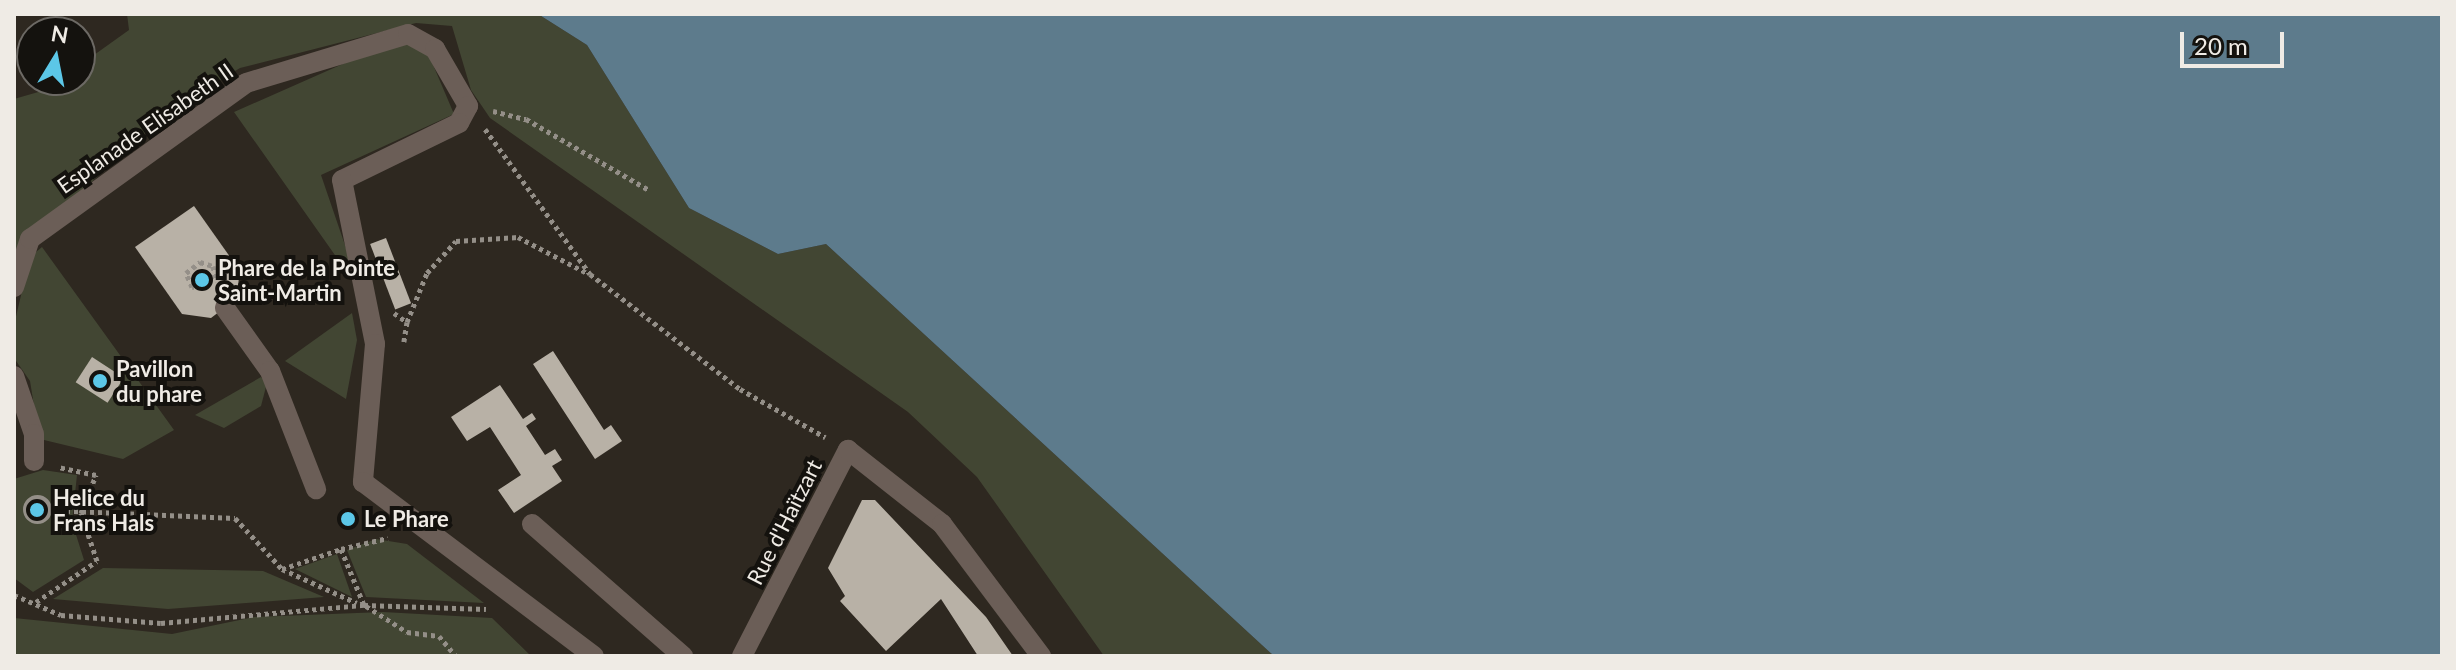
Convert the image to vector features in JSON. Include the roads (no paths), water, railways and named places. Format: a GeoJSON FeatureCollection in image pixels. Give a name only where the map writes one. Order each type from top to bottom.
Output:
{"type":"FeatureCollection","features":[{"type":"Feature","properties":{"kind":"street","name":"Esplanade Elisabeth II"},"geometry":{"type":"LineString","coordinates":[[14,287],[30,239],[246,83],[408,34],[435,49],[468,106],[459,123],[342,180],[375,344],[363,482],[594,656]]}},
{"type":"Feature","properties":{"kind":"street"},"geometry":{"type":"LineString","coordinates":[[225,308],[270,371],[316,489]]}},
{"type":"Feature","properties":{"kind":"street"},"geometry":{"type":"LineString","coordinates":[[14,376],[34,434],[34,461]]}},
{"type":"Feature","properties":{"kind":"street","name":"Rue d'Haïtzart"},"geometry":{"type":"LineString","coordinates":[[742,656],[848,450],[942,524],[1041,656]]}},
{"type":"Feature","properties":{"kind":"street"},"geometry":{"type":"LineString","coordinates":[[532,524],[683,656]]}},
{"type":"Feature","properties":{"kind":"water"},"geometry":{"type":"Polygon","coordinates":[[[538,14],[2442,14],[2442,656],[1274,656],[826,244],[778,254],[689,208],[587,45],[538,14]]]}},
{"type":"Feature","properties":{"kind":"place","name":"Phare de la Pointe Saint-Martin"},"geometry":{"type":"Point","coordinates":[202,280]}},
{"type":"Feature","properties":{"kind":"place","name":"Pavillon du phare"},"geometry":{"type":"Point","coordinates":[100,381]}},
{"type":"Feature","properties":{"kind":"place","name":"Helice du Frans Hals"},"geometry":{"type":"Point","coordinates":[37,510]}},
{"type":"Feature","properties":{"kind":"place","name":"Le Phare"},"geometry":{"type":"Point","coordinates":[348,519]}}]}
